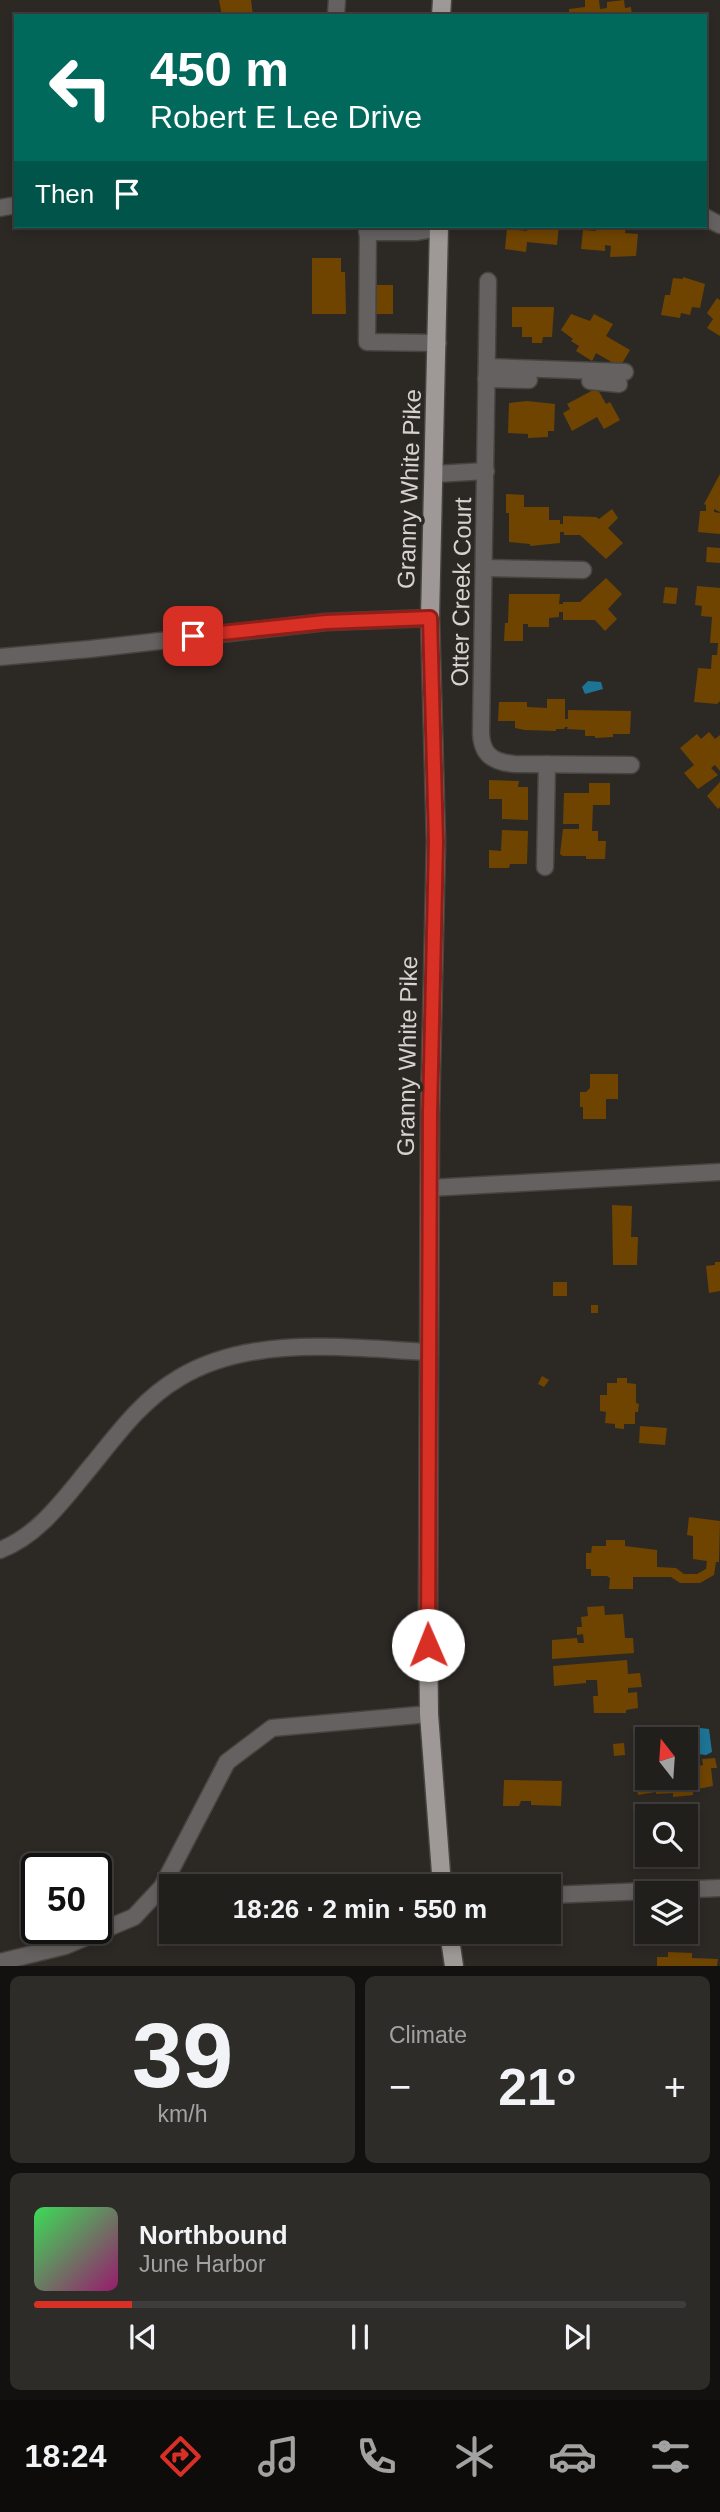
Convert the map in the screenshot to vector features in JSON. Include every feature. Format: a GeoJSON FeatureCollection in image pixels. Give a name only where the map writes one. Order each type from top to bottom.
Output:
{"type":"FeatureCollection","features":[{"type":"Feature","properties":{"kind":"main road","name":"Granny White Pike"},"geometry":{"type":"LineString","coordinates":[[439,228],[430,618],[436,842],[429,1188],[429,1714],[441,1874]]}},
{"type":"Feature","properties":{"kind":"main road"},"geometry":{"type":"LineString","coordinates":[[451,1944],[454,1966]]}},
{"type":"Feature","properties":{"kind":"street"},"geometry":{"type":"LineString","coordinates":[[435,228],[417,232],[368,229],[368,342],[438,343]]}},
{"type":"Feature","properties":{"kind":"street","name":"Otter Creek Court"},"geometry":{"type":"LineString","coordinates":[[488,281],[481,731],[484,749],[489,757],[503,763],[631,765]]}},
{"type":"Feature","properties":{"kind":"street"},"geometry":{"type":"LineString","coordinates":[[486,373],[622,378]]}},
{"type":"Feature","properties":{"kind":"street"},"geometry":{"type":"LineString","coordinates":[[435,474],[486,471]]}},
{"type":"Feature","properties":{"kind":"street"},"geometry":{"type":"LineString","coordinates":[[484,568],[583,570]]}},
{"type":"Feature","properties":{"kind":"street"},"geometry":{"type":"LineString","coordinates":[[0,657],[326,622],[430,618]]}},
{"type":"Feature","properties":{"kind":"street"},"geometry":{"type":"LineString","coordinates":[[545,867],[547,764]]}},
{"type":"Feature","properties":{"kind":"street"},"geometry":{"type":"LineString","coordinates":[[429,1188],[720,1172]]}},
{"type":"Feature","properties":{"kind":"street"},"geometry":{"type":"LineString","coordinates":[[0,1550],[43,1523],[134,1415],[159,1391],[201,1367],[265,1349],[345,1348],[430,1352]]}},
{"type":"Feature","properties":{"kind":"street"},"geometry":{"type":"LineString","coordinates":[[0,1962],[65,1946],[134,1917],[162,1887],[227,1762],[272,1728],[429,1714]]}},
{"type":"Feature","properties":{"kind":"street"},"geometry":{"type":"LineString","coordinates":[[561,1895],[720,1888]]}},
{"type":"Feature","properties":{"kind":"water"},"geometry":{"type":"Polygon","coordinates":[[[588,681],[601,682],[603,689],[585,694],[582,687],[588,681]]]}},
{"type":"Feature","properties":{"kind":"water"},"geometry":{"type":"Polygon","coordinates":[[[698,1729],[709,1729],[712,1752],[706,1755],[698,1754],[698,1729]]]}},
{"type":"Feature","properties":{"kind":"building"},"geometry":{"type":"Polygon","coordinates":[[[219,0],[251,0],[253,14],[222,14],[219,0]]]}},
{"type":"Feature","properties":{"kind":"building"},"geometry":{"type":"Polygon","coordinates":[[[585,0],[599,0],[600,9],[607,8],[607,2],[624,0],[625,8],[631,7],[632,14],[569,14],[569,9],[585,7],[585,0]]]}},
{"type":"Feature","properties":{"kind":"building"},"geometry":{"type":"Polygon","coordinates":[[[528,228],[559,228],[557,245],[527,242],[526,252],[505,249],[507,229],[527,231],[528,228]]]}},
{"type":"Feature","properties":{"kind":"building"},"geometry":{"type":"Polygon","coordinates":[[[596,228],[626,228],[625,233],[638,234],[636,256],[610,257],[611,246],[605,245],[605,251],[581,249],[583,230],[596,231],[596,228]]]}},
{"type":"Feature","properties":{"kind":"building"},"geometry":{"type":"Polygon","coordinates":[[[312,258],[341,258],[341,272],[345,272],[346,314],[312,314],[312,258]]]}},
{"type":"Feature","properties":{"kind":"building"},"geometry":{"type":"Polygon","coordinates":[[[683,277],[705,284],[700,308],[692,307],[690,315],[681,313],[680,318],[661,315],[665,295],[670,295],[673,278],[683,277]]]}},
{"type":"Feature","properties":{"kind":"building"},"geometry":{"type":"Polygon","coordinates":[[[374,285],[393,285],[393,314],[374,314],[374,285]]]}},
{"type":"Feature","properties":{"kind":"building"},"geometry":{"type":"Polygon","coordinates":[[[717,298],[720,300],[720,336],[707,328],[713,319],[707,313],[717,298]]]}},
{"type":"Feature","properties":{"kind":"building"},"geometry":{"type":"Polygon","coordinates":[[[512,307],[554,307],[552,337],[543,337],[542,343],[532,343],[532,337],[522,337],[522,327],[512,327],[512,307]]]}},
{"type":"Feature","properties":{"kind":"building"},"geometry":{"type":"Polygon","coordinates":[[[571,314],[590,321],[594,314],[613,324],[606,336],[630,350],[620,367],[596,353],[592,361],[576,351],[579,346],[561,330],[571,314]]]}},
{"type":"Feature","properties":{"kind":"building"},"geometry":{"type":"Polygon","coordinates":[[[597,388],[606,404],[610,402],[620,420],[604,429],[597,417],[572,431],[563,413],[570,409],[567,404],[597,388]]]}},
{"type":"Feature","properties":{"kind":"building"},"geometry":{"type":"Polygon","coordinates":[[[527,401],[555,404],[554,431],[548,431],[548,437],[528,438],[528,434],[508,433],[509,403],[527,401]]]}},
{"type":"Feature","properties":{"kind":"building"},"geometry":{"type":"Polygon","coordinates":[[[720,474],[720,512],[714,509],[714,512],[720,513],[720,534],[698,532],[700,511],[706,511],[704,504],[720,474]]]}},
{"type":"Feature","properties":{"kind":"building"},"geometry":{"type":"Polygon","coordinates":[[[506,494],[524,495],[524,507],[549,507],[549,520],[560,520],[560,524],[563,524],[563,516],[599,519],[612,509],[618,518],[608,528],[623,543],[606,559],[580,535],[564,535],[564,532],[560,532],[560,543],[530,546],[509,542],[506,494]]]}},
{"type":"Feature","properties":{"kind":"building"},"geometry":{"type":"Polygon","coordinates":[[[707,547],[720,548],[720,563],[706,562],[707,547]]]}},
{"type":"Feature","properties":{"kind":"building"},"geometry":{"type":"Polygon","coordinates":[[[606,578],[622,594],[608,609],[617,619],[605,631],[595,620],[563,620],[563,612],[559,612],[559,617],[549,618],[549,627],[528,627],[528,624],[523,624],[523,641],[504,641],[509,594],[560,594],[559,604],[580,602],[606,578]]]}},
{"type":"Feature","properties":{"kind":"building"},"geometry":{"type":"Polygon","coordinates":[[[697,586],[720,588],[720,701],[717,704],[694,702],[698,668],[711,669],[712,655],[717,655],[718,643],[710,643],[712,617],[701,616],[702,606],[695,605],[697,586]]]}},
{"type":"Feature","properties":{"kind":"building"},"geometry":{"type":"Polygon","coordinates":[[[665,587],[678,588],[676,604],[663,603],[665,587]]]}},
{"type":"Feature","properties":{"kind":"building"},"geometry":{"type":"Polygon","coordinates":[[[547,699],[565,699],[565,719],[568,719],[568,710],[631,711],[630,734],[595,738],[585,736],[585,730],[567,729],[568,727],[556,731],[525,730],[515,728],[515,721],[498,721],[499,702],[527,702],[527,707],[547,708],[547,699]]]}},
{"type":"Feature","properties":{"kind":"building"},"geometry":{"type":"Polygon","coordinates":[[[709,732],[715,739],[720,735],[720,771],[715,765],[711,768],[718,775],[698,789],[684,773],[694,765],[680,748],[697,734],[701,739],[709,732]]]}},
{"type":"Feature","properties":{"kind":"building"},"geometry":{"type":"Polygon","coordinates":[[[489,780],[519,781],[518,787],[528,787],[528,820],[502,819],[502,799],[489,799],[489,780]]]}},
{"type":"Feature","properties":{"kind":"building"},"geometry":{"type":"Polygon","coordinates":[[[720,782],[720,807],[718,809],[707,796],[720,782]]]}},
{"type":"Feature","properties":{"kind":"building"},"geometry":{"type":"Polygon","coordinates":[[[589,783],[610,783],[610,805],[593,805],[592,831],[598,831],[598,841],[606,841],[605,859],[560,854],[563,829],[579,829],[579,824],[563,824],[564,793],[589,793],[589,783]]]}},
{"type":"Feature","properties":{"kind":"building"},"geometry":{"type":"Polygon","coordinates":[[[502,830],[528,831],[527,864],[489,868],[489,850],[501,851],[502,830]]]}},
{"type":"Feature","properties":{"kind":"building"},"geometry":{"type":"Polygon","coordinates":[[[590,1074],[618,1074],[618,1099],[606,1099],[606,1119],[583,1119],[580,1092],[586,1092],[590,1088],[590,1074]]]}},
{"type":"Feature","properties":{"kind":"building"},"geometry":{"type":"Polygon","coordinates":[[[612,1205],[632,1206],[631,1237],[638,1237],[637,1265],[613,1265],[612,1205]]]}},
{"type":"Feature","properties":{"kind":"building"},"geometry":{"type":"Polygon","coordinates":[[[715,1262],[720,1262],[720,1291],[709,1293],[706,1266],[715,1265],[715,1262]]]}},
{"type":"Feature","properties":{"kind":"building"},"geometry":{"type":"Polygon","coordinates":[[[553,1282],[567,1282],[567,1296],[553,1296],[553,1282]]]}},
{"type":"Feature","properties":{"kind":"building"},"geometry":{"type":"Polygon","coordinates":[[[591,1305],[598,1305],[598,1313],[591,1313],[591,1305]]]}},
{"type":"Feature","properties":{"kind":"building"},"geometry":{"type":"Polygon","coordinates":[[[542,1376],[549,1380],[544,1387],[538,1384],[542,1376]]]}},
{"type":"Feature","properties":{"kind":"building"},"geometry":{"type":"Polygon","coordinates":[[[617,1378],[627,1378],[627,1383],[636,1384],[636,1403],[639,1404],[638,1412],[635,1412],[635,1424],[624,1424],[624,1429],[605,1423],[606,1412],[600,1411],[600,1395],[607,1395],[607,1383],[617,1383],[617,1378]]]}},
{"type":"Feature","properties":{"kind":"building"},"geometry":{"type":"Polygon","coordinates":[[[640,1426],[667,1428],[665,1445],[639,1443],[640,1426]]]}},
{"type":"Feature","properties":{"kind":"building"},"geometry":{"type":"Polygon","coordinates":[[[689,1517],[720,1521],[719,1562],[716,1562],[714,1575],[700,1583],[680,1583],[671,1577],[633,1577],[633,1589],[609,1589],[610,1578],[591,1576],[591,1569],[586,1569],[586,1553],[591,1553],[592,1546],[606,1546],[606,1540],[625,1540],[625,1546],[657,1550],[657,1567],[676,1568],[684,1574],[697,1574],[706,1569],[707,1561],[693,1559],[693,1536],[687,1535],[689,1517]]]}},
{"type":"Feature","properties":{"kind":"building"},"geometry":{"type":"Polygon","coordinates":[[[604,1606],[605,1615],[623,1614],[625,1638],[633,1638],[634,1653],[552,1659],[552,1640],[577,1638],[578,1643],[584,1643],[583,1634],[577,1635],[577,1627],[582,1627],[581,1617],[588,1616],[587,1607],[604,1606]]]}},
{"type":"Feature","properties":{"kind":"building"},"geometry":{"type":"Polygon","coordinates":[[[627,1660],[628,1674],[640,1673],[642,1687],[628,1688],[628,1693],[637,1692],[638,1708],[626,1710],[626,1713],[594,1713],[593,1696],[598,1696],[597,1680],[554,1686],[553,1666],[627,1660]]]}},
{"type":"Feature","properties":{"kind":"building"},"geometry":{"type":"Polygon","coordinates":[[[624,1743],[625,1755],[614,1756],[613,1744],[624,1743]]]}},
{"type":"Feature","properties":{"kind":"building"},"geometry":{"type":"Polygon","coordinates":[[[715,1758],[717,1768],[711,1768],[713,1786],[698,1789],[698,1762],[699,1766],[703,1765],[702,1759],[715,1758]]]}},
{"type":"Feature","properties":{"kind":"building"},"geometry":{"type":"Polygon","coordinates":[[[504,1780],[562,1781],[561,1806],[531,1805],[531,1801],[521,1801],[519,1806],[503,1806],[504,1780]]]}},
{"type":"Feature","properties":{"kind":"building"},"geometry":{"type":"Polygon","coordinates":[[[637,1790],[693,1790],[693,1795],[673,1797],[673,1793],[656,1792],[638,1795],[637,1790]]]}},
{"type":"Feature","properties":{"kind":"building"},"geometry":{"type":"Polygon","coordinates":[[[668,1952],[692,1953],[692,1958],[718,1959],[717,1966],[657,1966],[657,1957],[668,1957],[668,1952]]]}},
{"type":"Feature","properties":{"kind":"route"},"geometry":{"type":"LineString","coordinates":[[193,636],[326,622],[430,618],[436,842],[429,1188],[428,1645]]}}]}
